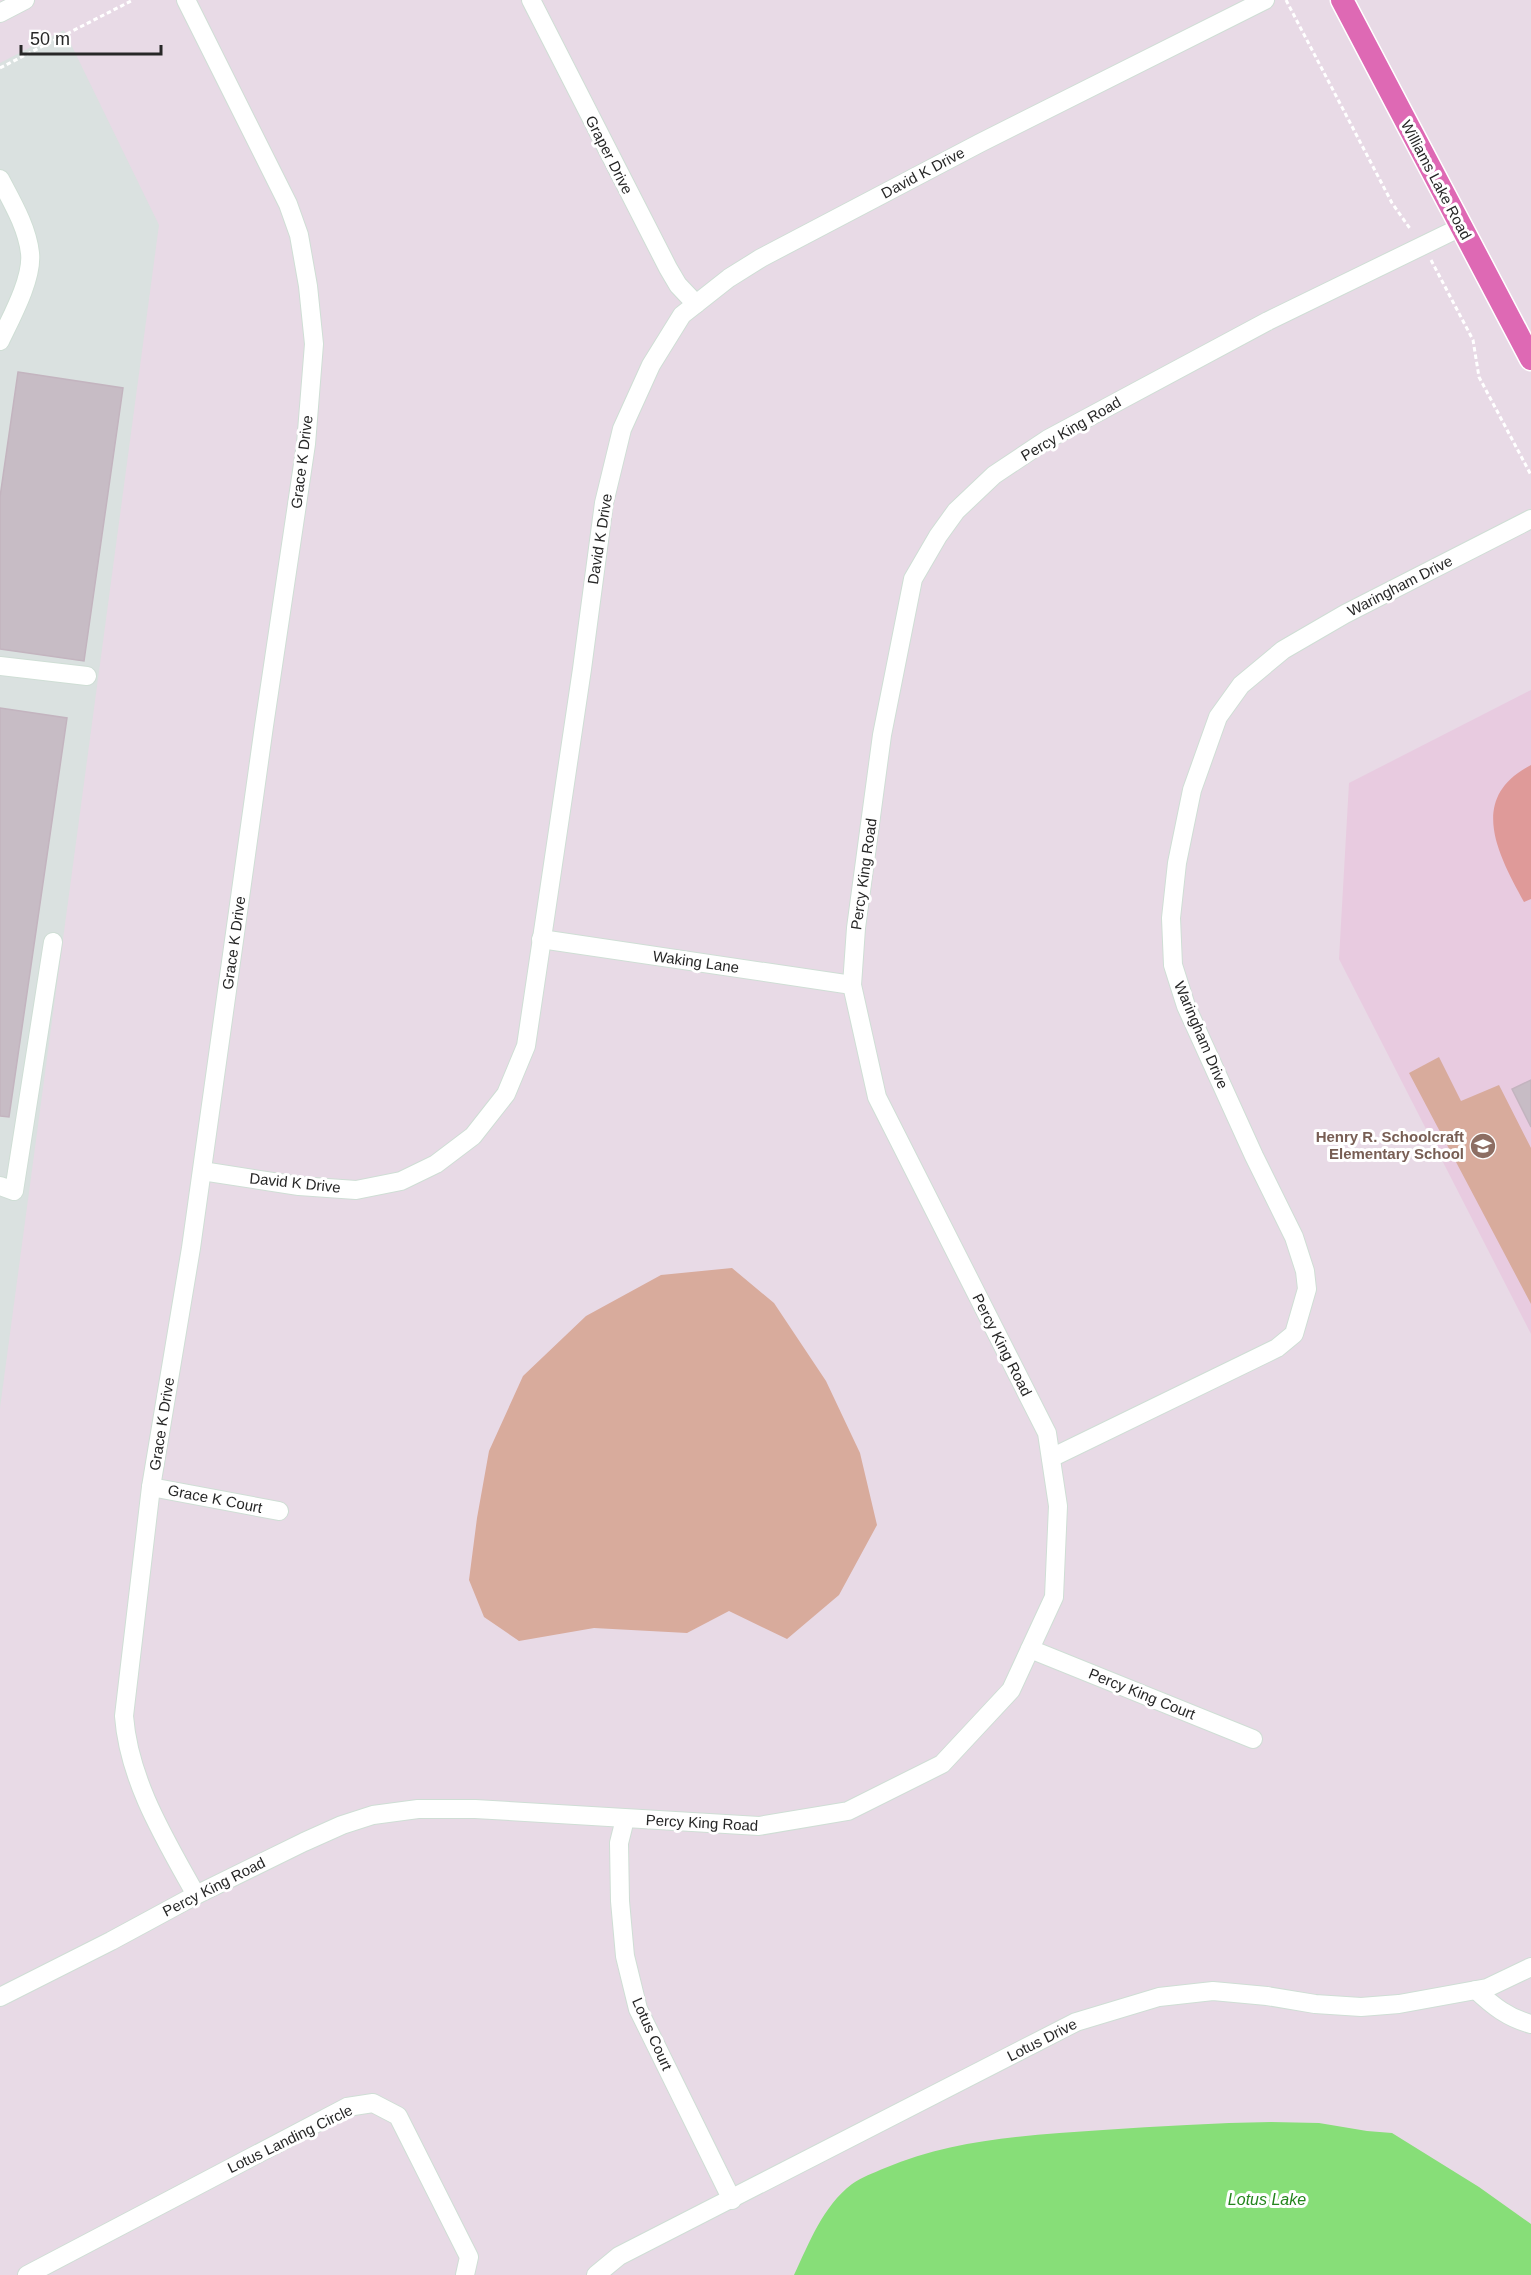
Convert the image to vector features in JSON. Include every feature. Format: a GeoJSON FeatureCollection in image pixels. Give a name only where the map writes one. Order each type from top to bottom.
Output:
{"type":"FeatureCollection","features":[{"type":"Feature","properties":{"kind":"main road","name":"Williams Lake Road"},"geometry":{"type":"LineString","coordinates":[[1342,0],[1531,359]]}},
{"type":"Feature","properties":{"kind":"street"},"geometry":{"type":"LineString","coordinates":[[0,13],[25,0]]}},
{"type":"Feature","properties":{"kind":"street","name":"Grace K Drive"},"geometry":{"type":"LineString","coordinates":[[186,0],[288,204],[299,236],[305,266],[314,344],[306,444],[189,1260],[151,1487],[124,1716],[126,1742],[135,1774],[196,1895]]}},
{"type":"Feature","properties":{"kind":"street","name":"Graper Drive"},"geometry":{"type":"LineString","coordinates":[[531,0],[668,268],[678,285],[696,304]]}},
{"type":"Feature","properties":{"kind":"street","name":"David K Drive"},"geometry":{"type":"LineString","coordinates":[[202,1170],[299,1186],[356,1190],[401,1180],[436,1164],[473,1136],[506,1094],[526,1046],[604,503],[622,429],[651,365],[682,315],[729,278],[760,258],[980,143],[1265,0]]}},
{"type":"Feature","properties":{"kind":"street"},"geometry":{"type":"LineString","coordinates":[[0,179],[24,227],[30,253],[29,273],[0,341]]}},
{"type":"Feature","properties":{"kind":"street","name":"Percy King Road"},"geometry":{"type":"LineString","coordinates":[[0,1997],[196,1895],[332,1829],[373,1815],[418,1809],[475,1809],[759,1826],[848,1811],[942,1764],[1011,1690],[1054,1597],[1058,1506],[1047,1433],[877,1097],[852,985],[856,928],[882,735],[912,579],[956,511],[994,475],[1048,439],[1268,321],[1461,227]]}},
{"type":"Feature","properties":{"kind":"street","name":"Waringham Drive"},"geometry":{"type":"LineString","coordinates":[[1051,1458],[1277,1348],[1294,1334],[1307,1289],[1305,1271],[1294,1237],[1254,1156],[1186,1006],[1173,965],[1171,918],[1177,863],[1192,790],[1218,717],[1241,685],[1283,650],[1345,614],[1531,519]]}},
{"type":"Feature","properties":{"kind":"street"},"geometry":{"type":"LineString","coordinates":[[0,666],[87,676]]}},
{"type":"Feature","properties":{"kind":"street","name":"Waking Lane"},"geometry":{"type":"LineString","coordinates":[[541,939],[852,985]]}},
{"type":"Feature","properties":{"kind":"street"},"geometry":{"type":"LineString","coordinates":[[0,1186],[14,1191],[53,942]]}},
{"type":"Feature","properties":{"kind":"street","name":"Grace K Court"},"geometry":{"type":"LineString","coordinates":[[151,1487],[279,1511]]}},
{"type":"Feature","properties":{"kind":"street","name":"Percy King Court"},"geometry":{"type":"LineString","coordinates":[[1030,1649],[1253,1739]]}},
{"type":"Feature","properties":{"kind":"street","name":"Lotus Court"},"geometry":{"type":"LineString","coordinates":[[625,1819],[619,1843],[620,1901],[625,1956],[638,2009],[732,2200]]}},
{"type":"Feature","properties":{"kind":"street","name":"Lotus Drive"},"geometry":{"type":"LineString","coordinates":[[596,2275],[619,2256],[1076,2022],[1126,2005],[1159,1997],[1213,1991],[1267,1995],[1315,2004],[1361,2007],[1398,2004],[1487,1988],[1531,1967]]}},
{"type":"Feature","properties":{"kind":"street"},"geometry":{"type":"LineString","coordinates":[[1476,1990],[1495,2008],[1517,2020],[1531,2024]]}},
{"type":"Feature","properties":{"kind":"street","name":"Lotus Landing Circle"},"geometry":{"type":"LineString","coordinates":[[27,2275],[347,2107],[373,2103],[398,2116],[469,2258],[465,2275]]}},
{"type":"Feature","properties":{"kind":"path"},"geometry":{"type":"LineString","coordinates":[[0,68],[133,0]]}},
{"type":"Feature","properties":{"kind":"shaded area"},"geometry":{"type":"Polygon","coordinates":[[[64,30],[159,225],[0,1408],[0,63],[64,30]]]}},
{"type":"Feature","properties":{"kind":"shaded area","name":"Henry R. Schoolcraft Elementary School"},"geometry":{"type":"Polygon","coordinates":[[[1531,690],[1531,1334],[1339,959],[1349,783],[1531,690]]]}},
{"type":"Feature","properties":{"kind":"shaded area"},"geometry":{"type":"Polygon","coordinates":[[[1531,765],[1531,899],[1524,902],[1498,846],[1494,828],[1494,810],[1499,794],[1511,778],[1531,765]]]}},
{"type":"Feature","properties":{"kind":"shaded area"},"geometry":{"type":"Polygon","coordinates":[[[1439,1057],[1461,1101],[1499,1085],[1531,1148],[1531,1304],[1409,1073],[1439,1057]]]}},
{"type":"Feature","properties":{"kind":"shaded area"},"geometry":{"type":"Polygon","coordinates":[[[732,1268],[774,1303],[826,1381],[860,1453],[877,1525],[839,1595],[787,1639],[729,1611],[687,1633],[594,1628],[519,1641],[484,1617],[469,1580],[489,1451],[523,1376],[586,1316],[661,1275],[732,1268]]]}},
{"type":"Feature","properties":{"kind":"water","name":"Lotus Lake"},"geometry":{"type":"Polygon","coordinates":[[[1271,2122],[1319,2123],[1392,2133],[1479,2187],[1531,2224],[1531,2275],[794,2275],[825,2214],[842,2193],[864,2177],[911,2158],[964,2145],[1019,2137],[1166,2126],[1271,2122]]]}},
{"type":"Feature","properties":{"kind":"building"},"geometry":{"type":"Polygon","coordinates":[[[18,372],[123,388],[84,661],[0,649],[0,497],[18,372]]]}},
{"type":"Feature","properties":{"kind":"building"},"geometry":{"type":"Polygon","coordinates":[[[0,708],[67,718],[9,1117],[0,1116],[0,708]]]}},
{"type":"Feature","properties":{"kind":"building"},"geometry":{"type":"Polygon","coordinates":[[[1531,1080],[1531,1127],[1512,1089],[1531,1080]]]}},
{"type":"Feature","properties":{"kind":"place","name":"Henry R. Schoolcraft Elementary School"},"geometry":{"type":"Point","coordinates":[1483,1146]}}]}
